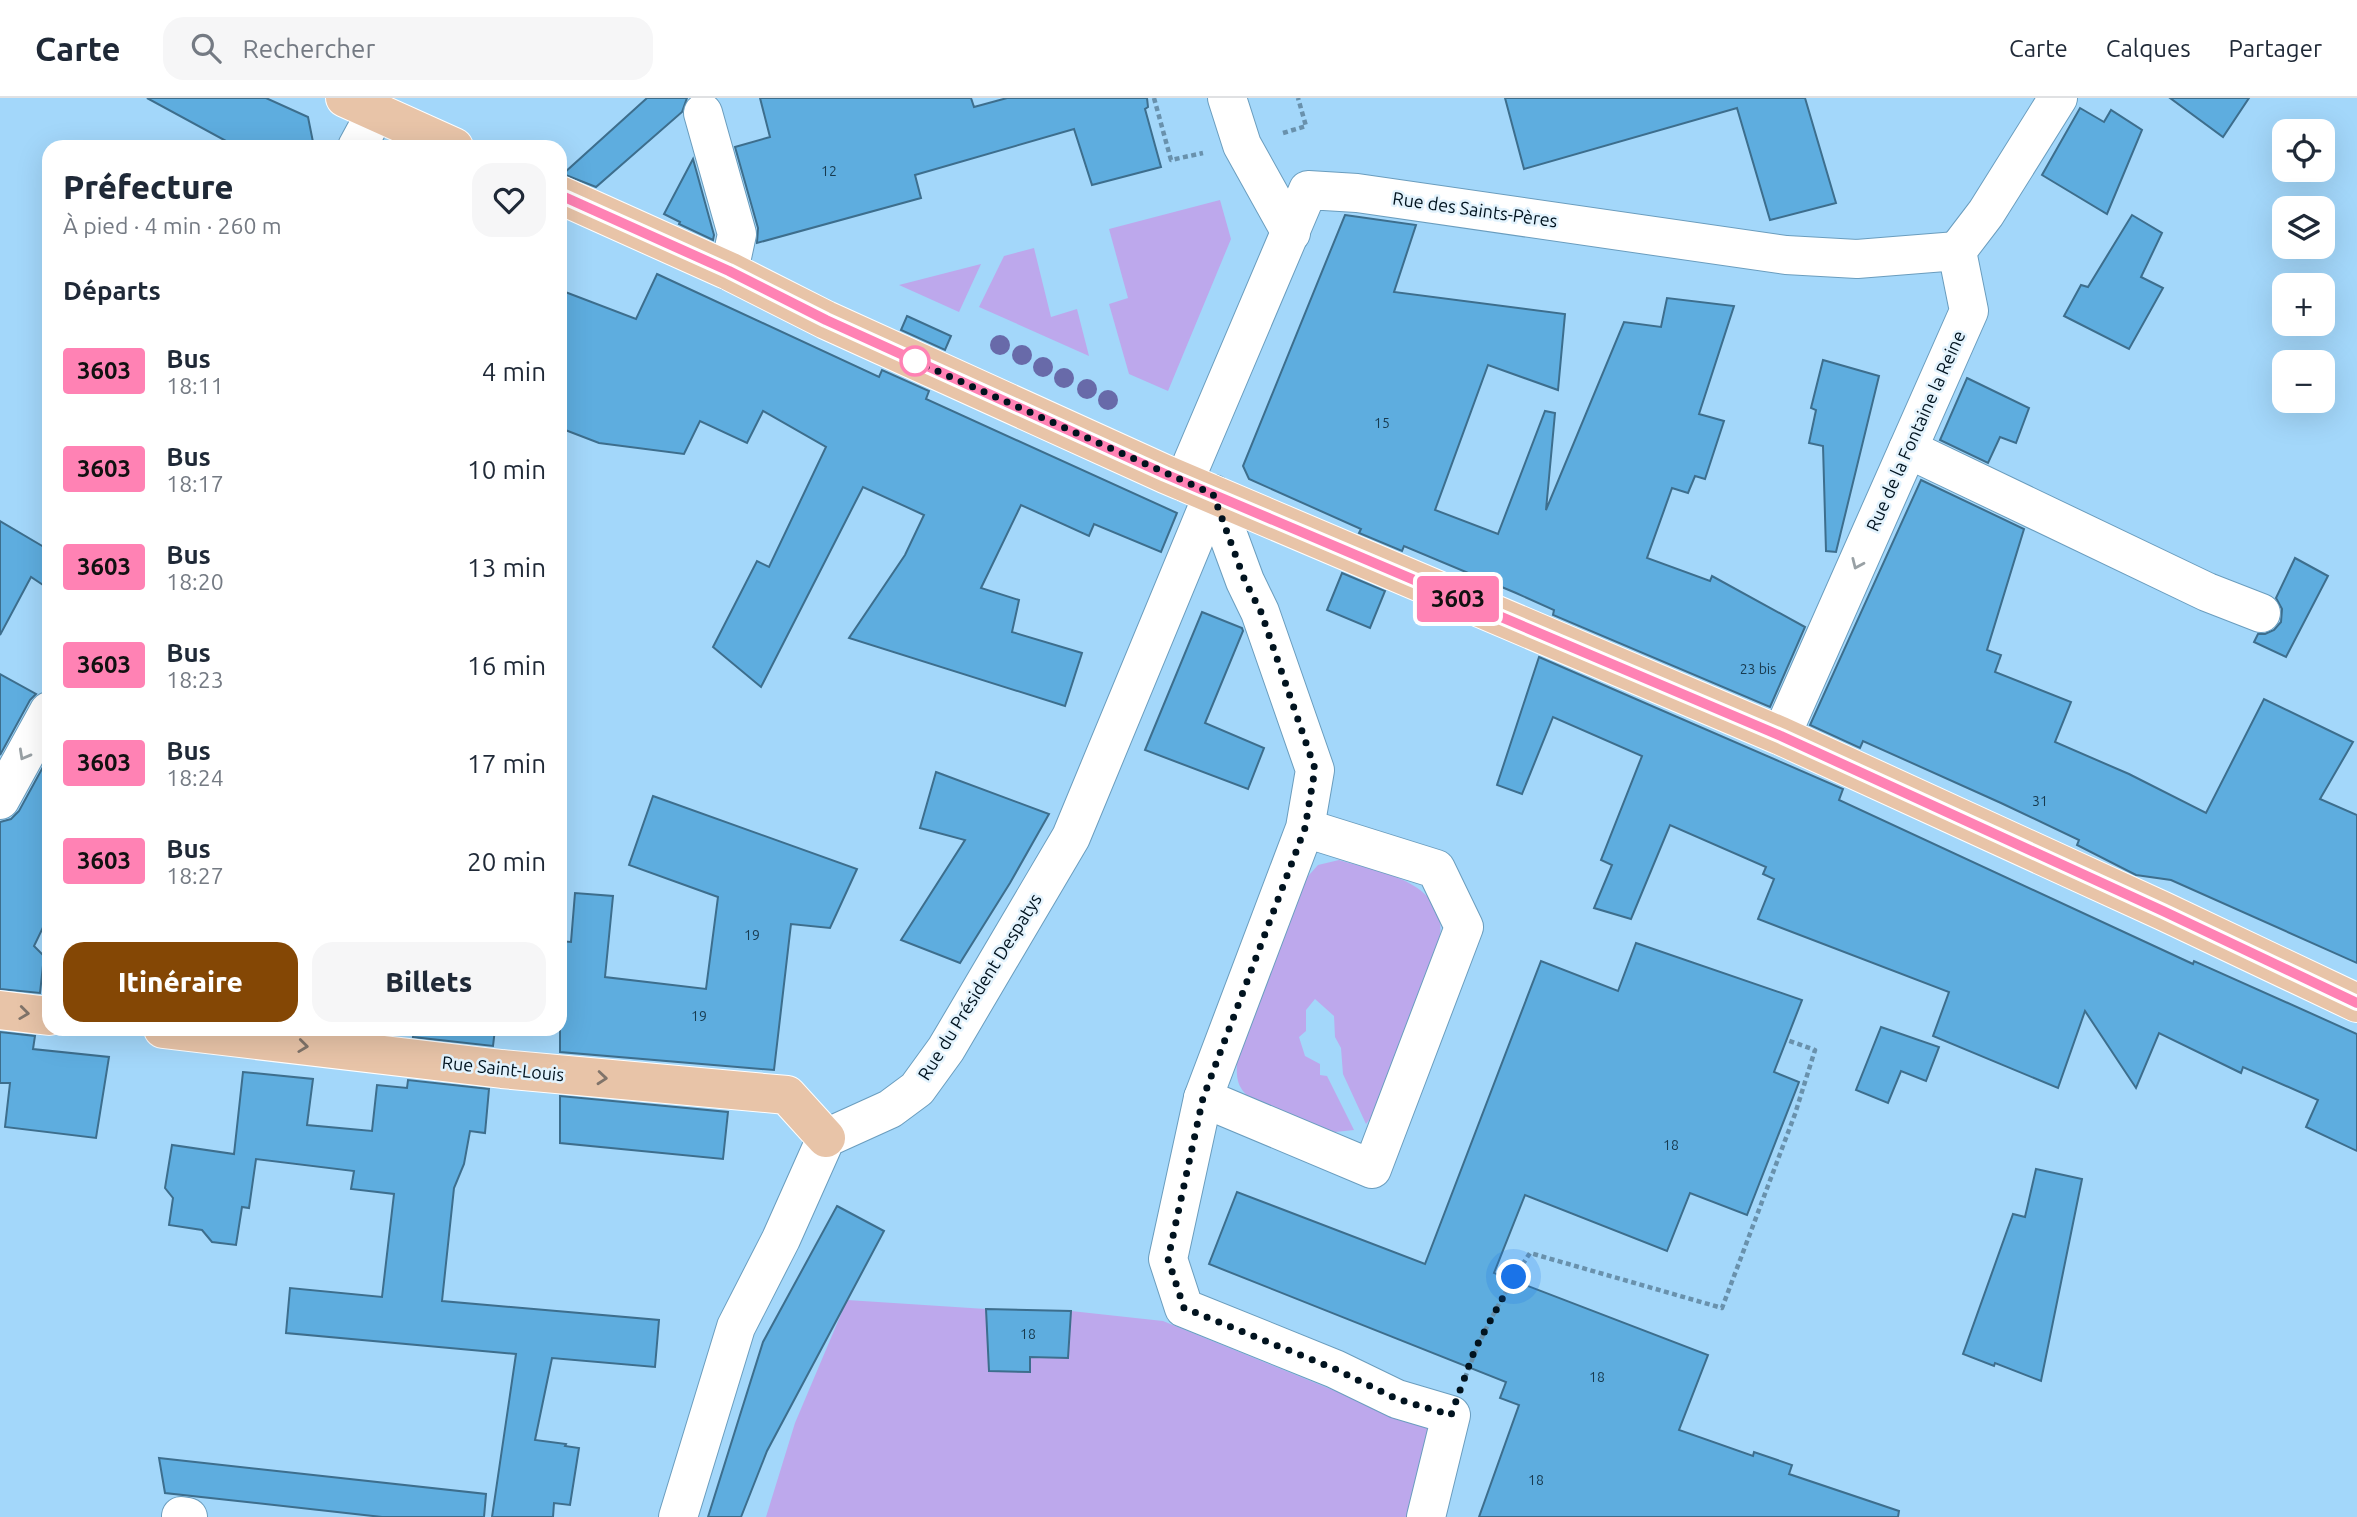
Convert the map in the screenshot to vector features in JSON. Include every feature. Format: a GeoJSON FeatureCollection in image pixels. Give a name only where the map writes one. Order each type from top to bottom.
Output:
{"type":"FeatureCollection","features":[{"type":"Feature","properties":{"kind":"main road"},"geometry":{"type":"LineString","coordinates":[[360,105],[438,140]]}},
{"type":"Feature","properties":{"kind":"main road"},"geometry":{"type":"LineString","coordinates":[[567,198],[729,271],[826,320],[1267,519],[1781,736],[2357,1003]]}},
{"type":"Feature","properties":{"kind":"main road"},"geometry":{"type":"LineString","coordinates":[[0,1010],[42,1015]]}},
{"type":"Feature","properties":{"kind":"main road","name":"Rue Saint-Louis"},"geometry":{"type":"LineString","coordinates":[[222,1036],[502,1069],[787,1095],[826,1138]]}},
{"type":"Feature","properties":{"kind":"street"},"geometry":{"type":"LineString","coordinates":[[1227,98],[1242,145],[1291,233]]}},
{"type":"Feature","properties":{"kind":"street"},"geometry":{"type":"LineString","coordinates":[[1957,251],[1986,213],[2058,98]]}},
{"type":"Feature","properties":{"kind":"street"},"geometry":{"type":"LineString","coordinates":[[358,140],[360,105]]}},
{"type":"Feature","properties":{"kind":"street"},"geometry":{"type":"LineString","coordinates":[[703,113],[737,234],[729,271]]}},
{"type":"Feature","properties":{"kind":"street","name":"Rue des Saints-Pères"},"geometry":{"type":"LineString","coordinates":[[1199,488],[1308,190],[1357,193],[1786,255],[1857,259],[1957,251]]}},
{"type":"Feature","properties":{"kind":"street","name":"Rue de la Fontaine la Reine"},"geometry":{"type":"LineString","coordinates":[[1781,736],[1969,311],[1957,251]]}},
{"type":"Feature","properties":{"kind":"street"},"geometry":{"type":"LineString","coordinates":[[1908,449],[2207,592],[2261,613]]}},
{"type":"Feature","properties":{"kind":"street"},"geometry":{"type":"LineString","coordinates":[[1199,488],[1261,612],[1315,769],[1305,828],[1203,1098],[1168,1259],[1184,1308],[1335,1369],[1397,1399],[1451,1415],[1426,1517]]}},
{"type":"Feature","properties":{"kind":"street","name":"Rue du Président Despatys"},"geometry":{"type":"LineString","coordinates":[[826,1138],[890,1109],[917,1089],[946,1049],[1071,837],[1199,488]]}},
{"type":"Feature","properties":{"kind":"street"},"geometry":{"type":"LineString","coordinates":[[0,800],[42,724]]}},
{"type":"Feature","properties":{"kind":"street"},"geometry":{"type":"LineString","coordinates":[[1203,1098],[1372,1169],[1464,927],[1436,869],[1305,828]]}},
{"type":"Feature","properties":{"kind":"street"},"geometry":{"type":"LineString","coordinates":[[678,1517],[736,1327],[781,1239],[826,1138]]}},
{"type":"Feature","properties":{"kind":"street"},"geometry":{"type":"LineString","coordinates":[[181,1516],[188,1517]]}},
{"type":"Feature","properties":{"kind":"path"},"geometry":{"type":"LineString","coordinates":[[1298,98],[1306,126]]}},
{"type":"Feature","properties":{"kind":"path"},"geometry":{"type":"LineString","coordinates":[[1451,1415],[1475,1349],[1530,1253],[1722,1308],[1795,1114],[1815,1050],[1787,1040]]}},
{"type":"Feature","properties":{"kind":"shaded area"},"geometry":{"type":"Polygon","coordinates":[[[1220,200],[1231,239],[1168,391],[1129,374],[1109,304],[1128,298],[1109,229],[1220,200]]]}},
{"type":"Feature","properties":{"kind":"shaded area"},"geometry":{"type":"Polygon","coordinates":[[[1034,248],[1051,317],[1077,309],[1089,356],[979,307],[1004,256],[1034,248]]]}},
{"type":"Feature","properties":{"kind":"shaded area"},"geometry":{"type":"Polygon","coordinates":[[[981,264],[959,312],[899,285],[981,264]]]}},
{"type":"Feature","properties":{"kind":"shaded area"},"geometry":{"type":"Polygon","coordinates":[[[1339,860],[1400,879],[1426,895],[1435,907],[1440,922],[1440,944],[1376,1111],[1366,1124],[1343,1074],[1341,1048],[1335,1037],[1334,1016],[1315,999],[1306,1010],[1306,1031],[1299,1037],[1305,1056],[1320,1064],[1320,1075],[1327,1076],[1354,1130],[1335,1132],[1254,1102],[1239,1084],[1237,1061],[1301,884],[1318,865],[1339,860]]]}},
{"type":"Feature","properties":{"kind":"shaded area"},"geometry":{"type":"Polygon","coordinates":[[[847,1300],[986,1309],[989,1371],[1030,1372],[1030,1357],[1068,1358],[1071,1311],[1163,1321],[1434,1431],[1414,1517],[766,1517],[795,1423],[847,1300]]]}},
{"type":"Feature","properties":{"kind":"building"},"geometry":{"type":"Polygon","coordinates":[[[147,98],[266,98],[308,117],[313,140],[224,140],[147,98]]]}},
{"type":"Feature","properties":{"kind":"building"},"geometry":{"type":"Polygon","coordinates":[[[647,98],[687,98],[682,112],[596,187],[567,176],[567,170],[647,98]]]}},
{"type":"Feature","properties":{"kind":"building"},"geometry":{"type":"Polygon","coordinates":[[[760,98],[971,98],[974,107],[1007,98],[1147,98],[1148,107],[1145,109],[1161,167],[1092,185],[1074,129],[915,175],[921,198],[757,243],[758,228],[735,147],[770,137],[760,98]]]}},
{"type":"Feature","properties":{"kind":"building"},"geometry":{"type":"Polygon","coordinates":[[[1505,98],[1805,98],[1836,203],[1770,220],[1737,108],[1524,169],[1505,98]]]}},
{"type":"Feature","properties":{"kind":"building"},"geometry":{"type":"Polygon","coordinates":[[[2170,98],[2249,98],[2223,137],[2170,98]]]}},
{"type":"Feature","properties":{"kind":"building"},"geometry":{"type":"Polygon","coordinates":[[[2080,108],[2104,122],[2111,110],[2142,130],[2107,214],[2042,175],[2080,108]]]}},
{"type":"Feature","properties":{"kind":"building"},"geometry":{"type":"Polygon","coordinates":[[[693,159],[714,235],[713,240],[664,214],[693,159]]]}},
{"type":"Feature","properties":{"kind":"building"},"geometry":{"type":"Polygon","coordinates":[[[1345,215],[1416,225],[1394,292],[1565,314],[1558,390],[1488,365],[1435,510],[1498,534],[1545,411],[1555,413],[1546,510],[1624,322],[1661,327],[1667,298],[1734,306],[1699,414],[1724,421],[1705,479],[1695,476],[1688,493],[1672,488],[1647,558],[1710,581],[1712,576],[1805,627],[1770,707],[1553,615],[1554,610],[1516,593],[1404,546],[1402,551],[1359,533],[1361,529],[1249,479],[1243,466],[1345,215]]]}},
{"type":"Feature","properties":{"kind":"building"},"geometry":{"type":"Polygon","coordinates":[[[2132,215],[2162,233],[2141,277],[2163,288],[2129,349],[2064,316],[2081,285],[2088,287],[2132,215]]]}},
{"type":"Feature","properties":{"kind":"building"},"geometry":{"type":"Polygon","coordinates":[[[657,274],[879,377],[882,370],[929,391],[926,399],[1177,513],[1161,552],[1094,524],[1089,536],[1021,505],[981,588],[1019,600],[1012,632],[1082,653],[1065,706],[849,638],[905,555],[924,515],[863,487],[761,687],[713,647],[757,561],[769,567],[826,447],[763,411],[747,443],[700,421],[684,454],[599,443],[567,431],[567,293],[636,319],[657,274]]]}},
{"type":"Feature","properties":{"kind":"building"},"geometry":{"type":"Polygon","coordinates":[[[907,316],[951,336],[945,350],[901,330],[907,316]]]}},
{"type":"Feature","properties":{"kind":"building"},"geometry":{"type":"Polygon","coordinates":[[[1823,360],[1879,376],[1836,552],[1826,551],[1823,446],[1809,443],[1816,410],[1811,408],[1823,360]]]}},
{"type":"Feature","properties":{"kind":"building"},"geometry":{"type":"Polygon","coordinates":[[[1967,378],[2029,408],[2016,443],[2000,437],[1988,463],[1940,440],[1967,378]]]}},
{"type":"Feature","properties":{"kind":"building"},"geometry":{"type":"Polygon","coordinates":[[[1921,480],[2024,529],[1987,650],[2001,655],[1995,672],[2071,702],[2055,742],[2129,774],[2206,813],[2264,699],[2353,742],[2320,799],[2357,815],[2357,963],[2171,880],[2136,875],[2077,845],[2079,840],[2001,803],[1863,741],[1860,748],[1810,725],[1921,480]]]}},
{"type":"Feature","properties":{"kind":"building"},"geometry":{"type":"Polygon","coordinates":[[[0,521],[42,546],[42,584],[31,577],[0,635],[0,521]]]}},
{"type":"Feature","properties":{"kind":"building"},"geometry":{"type":"Polygon","coordinates":[[[2295,558],[2328,576],[2286,657],[2254,642],[2258,634],[2274,630],[2281,622],[2282,609],[2276,598],[2295,558]]]}},
{"type":"Feature","properties":{"kind":"building"},"geometry":{"type":"Polygon","coordinates":[[[1342,573],[1385,591],[1370,628],[1327,610],[1342,573]]]}},
{"type":"Feature","properties":{"kind":"building"},"geometry":{"type":"Polygon","coordinates":[[[1202,612],[1242,628],[1243,631],[1205,723],[1264,748],[1248,789],[1145,750],[1202,612]]]}},
{"type":"Feature","properties":{"kind":"building"},"geometry":{"type":"Polygon","coordinates":[[[1539,657],[1843,789],[1839,800],[2193,964],[2194,961],[2357,1034],[2357,1151],[2306,1127],[2318,1100],[2243,1067],[2241,1073],[2159,1033],[2136,1088],[2085,1011],[2058,1088],[1933,1036],[1949,992],[1758,919],[1774,879],[1763,874],[1766,867],[1670,825],[1631,919],[1594,908],[1612,865],[1601,860],[1642,756],[1553,717],[1522,794],[1497,785],[1539,657]]]}},
{"type":"Feature","properties":{"kind":"building"},"geometry":{"type":"Polygon","coordinates":[[[0,674],[36,694],[30,700],[0,755],[0,674]]]}},
{"type":"Feature","properties":{"kind":"building"},"geometry":{"type":"Polygon","coordinates":[[[42,769],[42,929],[34,946],[42,954],[40,993],[0,989],[0,822],[11,819],[19,811],[42,769]]]}},
{"type":"Feature","properties":{"kind":"building"},"geometry":{"type":"Polygon","coordinates":[[[936,772],[1049,814],[960,963],[901,940],[965,840],[920,828],[936,772]]]}},
{"type":"Feature","properties":{"kind":"building"},"geometry":{"type":"Polygon","coordinates":[[[653,796],[857,869],[830,928],[791,924],[774,1070],[560,1052],[560,1036],[567,1036],[567,942],[571,942],[575,893],[613,896],[605,977],[706,989],[718,897],[629,865],[653,796]]]}},
{"type":"Feature","properties":{"kind":"building"},"geometry":{"type":"Polygon","coordinates":[[[1636,943],[1802,1000],[1774,1072],[1799,1082],[1747,1215],[1690,1193],[1667,1251],[1525,1195],[1494,1273],[1708,1355],[1679,1430],[1753,1456],[1754,1452],[1792,1465],[1789,1474],[1899,1511],[1898,1517],[1479,1517],[1519,1405],[1500,1398],[1506,1382],[1209,1264],[1237,1192],[1425,1264],[1541,961],[1618,991],[1636,943]]]}},
{"type":"Feature","properties":{"kind":"building"},"geometry":{"type":"Polygon","coordinates":[[[1881,1027],[1939,1047],[1926,1081],[1901,1071],[1888,1103],[1856,1090],[1881,1027]]]}},
{"type":"Feature","properties":{"kind":"building"},"geometry":{"type":"Polygon","coordinates":[[[0,1032],[35,1036],[33,1049],[109,1057],[96,1138],[5,1127],[10,1083],[0,1083],[0,1032]]]}},
{"type":"Feature","properties":{"kind":"building"},"geometry":{"type":"Polygon","coordinates":[[[413,1036],[494,1036],[493,1046],[413,1036]]]}},
{"type":"Feature","properties":{"kind":"building"},"geometry":{"type":"Polygon","coordinates":[[[243,1072],[313,1079],[307,1125],[372,1131],[377,1085],[407,1088],[408,1080],[489,1089],[485,1133],[470,1131],[464,1164],[454,1188],[442,1301],[659,1320],[655,1367],[552,1358],[535,1440],[579,1448],[570,1505],[554,1503],[553,1517],[492,1517],[516,1354],[286,1333],[290,1288],[382,1297],[394,1194],[351,1189],[354,1171],[256,1159],[249,1208],[242,1207],[236,1245],[212,1242],[202,1230],[169,1225],[173,1198],[165,1188],[172,1145],[234,1154],[243,1072]]]}},
{"type":"Feature","properties":{"kind":"building"},"geometry":{"type":"Polygon","coordinates":[[[560,1096],[728,1112],[723,1159],[560,1143],[560,1096]]]}},
{"type":"Feature","properties":{"kind":"building"},"geometry":{"type":"Polygon","coordinates":[[[2036,1169],[2082,1179],[2041,1381],[1963,1354],[2013,1214],[2025,1217],[2036,1169]]]}},
{"type":"Feature","properties":{"kind":"building"},"geometry":{"type":"Polygon","coordinates":[[[837,1206],[884,1231],[767,1451],[741,1517],[708,1517],[763,1342],[837,1206]]]}},
{"type":"Feature","properties":{"kind":"building"},"geometry":{"type":"Polygon","coordinates":[[[986,1309],[1071,1311],[1068,1358],[1030,1357],[1030,1372],[989,1371],[986,1309]]]}},
{"type":"Feature","properties":{"kind":"building"},"geometry":{"type":"Polygon","coordinates":[[[159,1458],[486,1494],[484,1517],[382,1517],[165,1493],[159,1458]]]}},
{"type":"Feature","properties":{"kind":"bus line","name":"3603"},"geometry":{"type":"LineString","coordinates":[[567,198],[729,271],[826,320],[1165,474],[1781,736],[2357,1003]]}},
{"type":"Feature","properties":{"kind":"route"},"geometry":{"type":"LineString","coordinates":[[915,361],[1213,494],[1245,581],[1261,612],[1315,769],[1305,828],[1203,1098],[1168,1259],[1184,1308],[1335,1369],[1397,1399],[1451,1415],[1475,1349],[1514,1277]]}}]}
